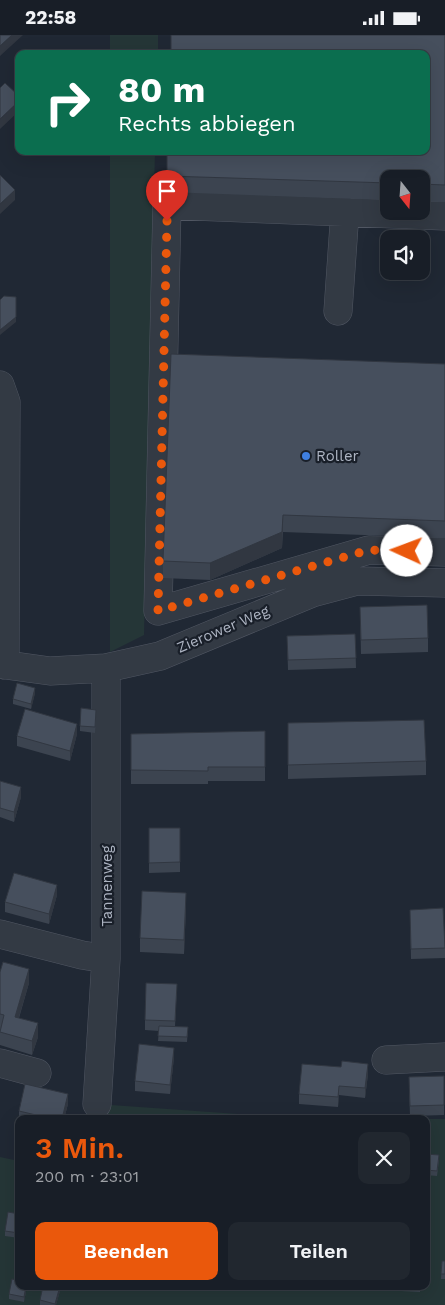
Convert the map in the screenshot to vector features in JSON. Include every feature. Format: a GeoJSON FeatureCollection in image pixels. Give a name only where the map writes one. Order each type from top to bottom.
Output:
{"type":"FeatureCollection","features":[{"type":"Feature","properties":{"kind":"street"},"geometry":{"type":"LineString","coordinates":[[445,216],[167,205],[158,611],[369,550],[445,552]]}},
{"type":"Feature","properties":{"kind":"street"},"geometry":{"type":"LineString","coordinates":[[338,311],[345,211]]}},
{"type":"Feature","properties":{"kind":"street"},"geometry":{"type":"LineString","coordinates":[[0,385],[6,402],[3,665]]}},
{"type":"Feature","properties":{"kind":"street","name":"Zierower Weg"},"geometry":{"type":"LineString","coordinates":[[3,665],[50,671],[106,669],[160,656],[312,593],[348,583],[357,581],[445,583]]}},
{"type":"Feature","properties":{"kind":"street","name":"Tannenweg"},"geometry":{"type":"LineString","coordinates":[[97,1104],[106,959],[106,669]]}},
{"type":"Feature","properties":{"kind":"street"},"geometry":{"type":"LineString","coordinates":[[0,934],[82,955],[106,959]]}},
{"type":"Feature","properties":{"kind":"street"},"geometry":{"type":"LineString","coordinates":[[386,1060],[445,1057]]}},
{"type":"Feature","properties":{"kind":"street"},"geometry":{"type":"LineString","coordinates":[[0,1063],[38,1073]]}},
{"type":"Feature","properties":{"kind":"shaded area"},"geometry":{"type":"Polygon","coordinates":[[[110,35],[158,35],[158,50],[110,50],[110,35]]]}},
{"type":"Feature","properties":{"kind":"shaded area"},"geometry":{"type":"Polygon","coordinates":[[[110,155],[155,155],[144,635],[110,652],[110,155]]]}},
{"type":"Feature","properties":{"kind":"shaded area"},"geometry":{"type":"Polygon","coordinates":[[[97,1104],[252,1115],[96,1115],[97,1104]]]}},
{"type":"Feature","properties":{"kind":"shaded area"},"geometry":{"type":"Polygon","coordinates":[[[430,1119],[445,1119],[445,1305],[0,1305],[0,1157],[15,1160],[15,1290],[430,1290],[430,1119]]]}},
{"type":"Feature","properties":{"kind":"building"},"geometry":{"type":"Polygon","coordinates":[[[0,35],[12,35],[0,46],[0,35]]]}},
{"type":"Feature","properties":{"kind":"building"},"geometry":{"type":"Polygon","coordinates":[[[171,35],[445,35],[445,185],[430,184],[430,170],[380,170],[380,183],[167,176],[167,155],[430,155],[430,50],[171,50],[171,35]]]}},
{"type":"Feature","properties":{"kind":"building"},"geometry":{"type":"Polygon","coordinates":[[[5,83],[15,92],[15,105],[0,119],[0,88],[5,83]]]}},
{"type":"Feature","properties":{"kind":"building"},"geometry":{"type":"Polygon","coordinates":[[[0,175],[15,190],[0,204],[0,175]]]}},
{"type":"Feature","properties":{"kind":"building"},"geometry":{"type":"Polygon","coordinates":[[[4,296],[16,297],[16,317],[0,330],[0,300],[4,296]]]}},
{"type":"Feature","properties":{"kind":"building","name":"Roller"},"geometry":{"type":"Polygon","coordinates":[[[171,354],[445,364],[445,521],[283,515],[282,532],[210,563],[163,561],[171,354]]]}},
{"type":"Feature","properties":{"kind":"building"},"geometry":{"type":"Polygon","coordinates":[[[427,605],[428,638],[361,640],[360,607],[427,605]]]}},
{"type":"Feature","properties":{"kind":"building"},"geometry":{"type":"Polygon","coordinates":[[[355,634],[356,658],[288,660],[287,636],[355,634]]]}},
{"type":"Feature","properties":{"kind":"building"},"geometry":{"type":"Polygon","coordinates":[[[17,683],[35,688],[31,704],[13,699],[17,683]]]}},
{"type":"Feature","properties":{"kind":"building"},"geometry":{"type":"Polygon","coordinates":[[[81,708],[96,710],[95,727],[80,726],[81,708]]]}},
{"type":"Feature","properties":{"kind":"building"},"geometry":{"type":"Polygon","coordinates":[[[25,709],[77,724],[70,751],[17,736],[25,709]]]}},
{"type":"Feature","properties":{"kind":"building"},"geometry":{"type":"Polygon","coordinates":[[[424,720],[426,761],[288,765],[288,723],[424,720]]]}},
{"type":"Feature","properties":{"kind":"building"},"geometry":{"type":"Polygon","coordinates":[[[265,731],[265,767],[208,767],[208,771],[131,770],[131,734],[265,731]]]}},
{"type":"Feature","properties":{"kind":"building"},"geometry":{"type":"Polygon","coordinates":[[[0,781],[21,787],[14,812],[0,808],[0,781]]]}},
{"type":"Feature","properties":{"kind":"building"},"geometry":{"type":"Polygon","coordinates":[[[149,828],[180,828],[180,862],[149,863],[149,828]]]}},
{"type":"Feature","properties":{"kind":"building"},"geometry":{"type":"Polygon","coordinates":[[[14,873],[57,885],[49,914],[5,902],[14,873]]]}},
{"type":"Feature","properties":{"kind":"building"},"geometry":{"type":"Polygon","coordinates":[[[142,891],[186,893],[184,940],[140,938],[142,891]]]}},
{"type":"Feature","properties":{"kind":"building"},"geometry":{"type":"Polygon","coordinates":[[[443,908],[445,948],[411,949],[410,910],[443,908]]]}},
{"type":"Feature","properties":{"kind":"building"},"geometry":{"type":"Polygon","coordinates":[[[3,962],[29,969],[15,1017],[38,1023],[32,1041],[0,1032],[4,1015],[0,1014],[0,972],[3,962]]]}},
{"type":"Feature","properties":{"kind":"building"},"geometry":{"type":"Polygon","coordinates":[[[146,983],[177,984],[175,1021],[145,1020],[146,983]]]}},
{"type":"Feature","properties":{"kind":"building"},"geometry":{"type":"Polygon","coordinates":[[[159,1026],[188,1027],[187,1037],[158,1036],[159,1026]]]}},
{"type":"Feature","properties":{"kind":"building"},"geometry":{"type":"Polygon","coordinates":[[[139,1044],[174,1048],[170,1085],[135,1081],[139,1044]]]}},
{"type":"Feature","properties":{"kind":"building"},"geometry":{"type":"Polygon","coordinates":[[[342,1061],[368,1064],[365,1088],[339,1086],[338,1097],[299,1094],[302,1064],[341,1067],[342,1061]]]}},
{"type":"Feature","properties":{"kind":"building"},"geometry":{"type":"Polygon","coordinates":[[[444,1076],[444,1105],[410,1106],[409,1077],[444,1076]]]}},
{"type":"Feature","properties":{"kind":"building"},"geometry":{"type":"Polygon","coordinates":[[[25,1084],[68,1094],[63,1115],[36,1115],[19,1111],[25,1084]]]}},
{"type":"Feature","properties":{"kind":"building"},"geometry":{"type":"Polygon","coordinates":[[[430,1154],[439,1155],[437,1171],[430,1170],[430,1154]]]}},
{"type":"Feature","properties":{"kind":"building"},"geometry":{"type":"Polygon","coordinates":[[[8,1212],[15,1213],[15,1232],[5,1231],[8,1212]]]}},
{"type":"Feature","properties":{"kind":"building"},"geometry":{"type":"Polygon","coordinates":[[[442,1261],[445,1261],[445,1274],[441,1274],[442,1261]]]}},
{"type":"Feature","properties":{"kind":"building"},"geometry":{"type":"Polygon","coordinates":[[[12,1279],[15,1280],[15,1290],[25,1290],[24,1297],[9,1294],[12,1279]]]}},
{"type":"Feature","properties":{"kind":"building"},"geometry":{"type":"Polygon","coordinates":[[[42,1290],[59,1290],[55,1304],[40,1300],[42,1290]]]}},
{"type":"Feature","properties":{"kind":"place","name":"Roller"},"geometry":{"type":"Point","coordinates":[306,456]}},
{"type":"Feature","properties":{"kind":"route"},"geometry":{"type":"LineString","coordinates":[[167,221],[158,611],[369,550],[407,551]]}}]}
